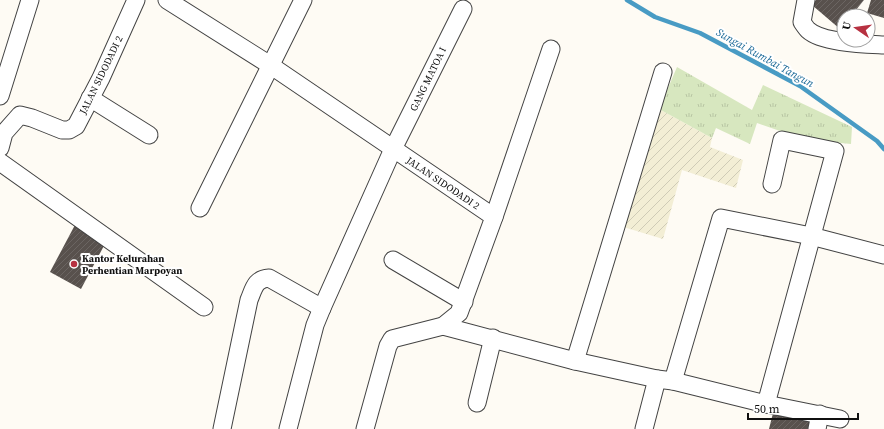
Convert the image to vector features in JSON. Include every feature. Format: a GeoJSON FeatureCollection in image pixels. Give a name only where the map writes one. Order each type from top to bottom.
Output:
{"type":"FeatureCollection","features":[{"type":"Feature","properties":{"kind":"street"},"geometry":{"type":"LineString","coordinates":[[0,96],[6,50],[30,0]]}},
{"type":"Feature","properties":{"kind":"street","name":"JALAN SIDODADI 2"},"geometry":{"type":"LineString","coordinates":[[0,148],[4,133],[20,115],[32,118],[62,130],[69,130],[76,126],[101,78],[136,0]]}},
{"type":"Feature","properties":{"kind":"street","name":"JALAN SIDODADI 2"},"geometry":{"type":"LineString","coordinates":[[166,0],[270,65],[494,217]]}},
{"type":"Feature","properties":{"kind":"street"},"geometry":{"type":"LineString","coordinates":[[200,208],[303,0]]}},
{"type":"Feature","properties":{"kind":"street"},"geometry":{"type":"LineString","coordinates":[[806,0],[802,22],[809,30],[819,36],[844,42],[884,45]]}},
{"type":"Feature","properties":{"kind":"street","name":"GANG MATOA I"},"geometry":{"type":"LineString","coordinates":[[288,429],[315,325],[322,308],[393,149],[463,9]]}},
{"type":"Feature","properties":{"kind":"street"},"geometry":{"type":"LineString","coordinates":[[365,429],[388,346],[392,339],[443,326],[459,313],[494,217],[551,49]]}},
{"type":"Feature","properties":{"kind":"street"},"geometry":{"type":"LineString","coordinates":[[575,361],[663,72]]}},
{"type":"Feature","properties":{"kind":"street"},"geometry":{"type":"LineString","coordinates":[[90,98],[149,135]]}},
{"type":"Feature","properties":{"kind":"street"},"geometry":{"type":"LineString","coordinates":[[766,404],[835,151],[782,140],[772,184]]}},
{"type":"Feature","properties":{"kind":"street"},"geometry":{"type":"LineString","coordinates":[[0,162],[204,307]]}},
{"type":"Feature","properties":{"kind":"street"},"geometry":{"type":"LineString","coordinates":[[644,429],[665,380],[721,218],[811,236],[884,255]]}},
{"type":"Feature","properties":{"kind":"street"},"geometry":{"type":"LineString","coordinates":[[393,260],[464,302]]}},
{"type":"Feature","properties":{"kind":"street"},"geometry":{"type":"LineString","coordinates":[[222,429],[249,300],[255,284],[263,278],[269,278],[322,308]]}},
{"type":"Feature","properties":{"kind":"street"},"geometry":{"type":"LineString","coordinates":[[443,326],[493,338],[575,361],[665,380],[766,404],[818,422],[840,419]]}},
{"type":"Feature","properties":{"kind":"street"},"geometry":{"type":"LineString","coordinates":[[477,403],[493,338]]}},
{"type":"Feature","properties":{"kind":"shaded area"},"geometry":{"type":"Polygon","coordinates":[[[659,109],[712,138],[710,147],[743,160],[736,188],[682,170],[663,239],[620,226],[659,109]]]}},
{"type":"Feature","properties":{"kind":"green space"},"geometry":{"type":"Polygon","coordinates":[[[677,67],[752,110],[763,85],[852,127],[851,144],[803,139],[757,123],[750,144],[716,128],[712,138],[659,109],[677,67]]]}},
{"type":"Feature","properties":{"kind":"building"},"geometry":{"type":"Polygon","coordinates":[[[816,0],[864,0],[858,8],[836,8],[836,26],[812,5],[816,0]]]}},
{"type":"Feature","properties":{"kind":"building"},"geometry":{"type":"Polygon","coordinates":[[[871,0],[884,0],[884,18],[876,16],[876,8],[869,8],[871,0]]]}},
{"type":"Feature","properties":{"kind":"building","name":"Kantor Kelurahan Perhentian Marpoyan"},"geometry":{"type":"Polygon","coordinates":[[[76,223],[107,240],[81,289],[50,272],[76,223]]]}},
{"type":"Feature","properties":{"kind":"building"},"geometry":{"type":"Polygon","coordinates":[[[773,413],[815,421],[813,429],[769,429],[773,413]]]}},
{"type":"Feature","properties":{"kind":"waterway","name":"Sungai Rumbai Tangun"},"geometry":{"type":"LineString","coordinates":[[627,0],[655,17],[700,33],[800,86],[877,141],[884,149]]}},
{"type":"Feature","properties":{"kind":"place","name":"Kantor Kelurahan Perhentian Marpoyan"},"geometry":{"type":"Point","coordinates":[74,264]}}]}
